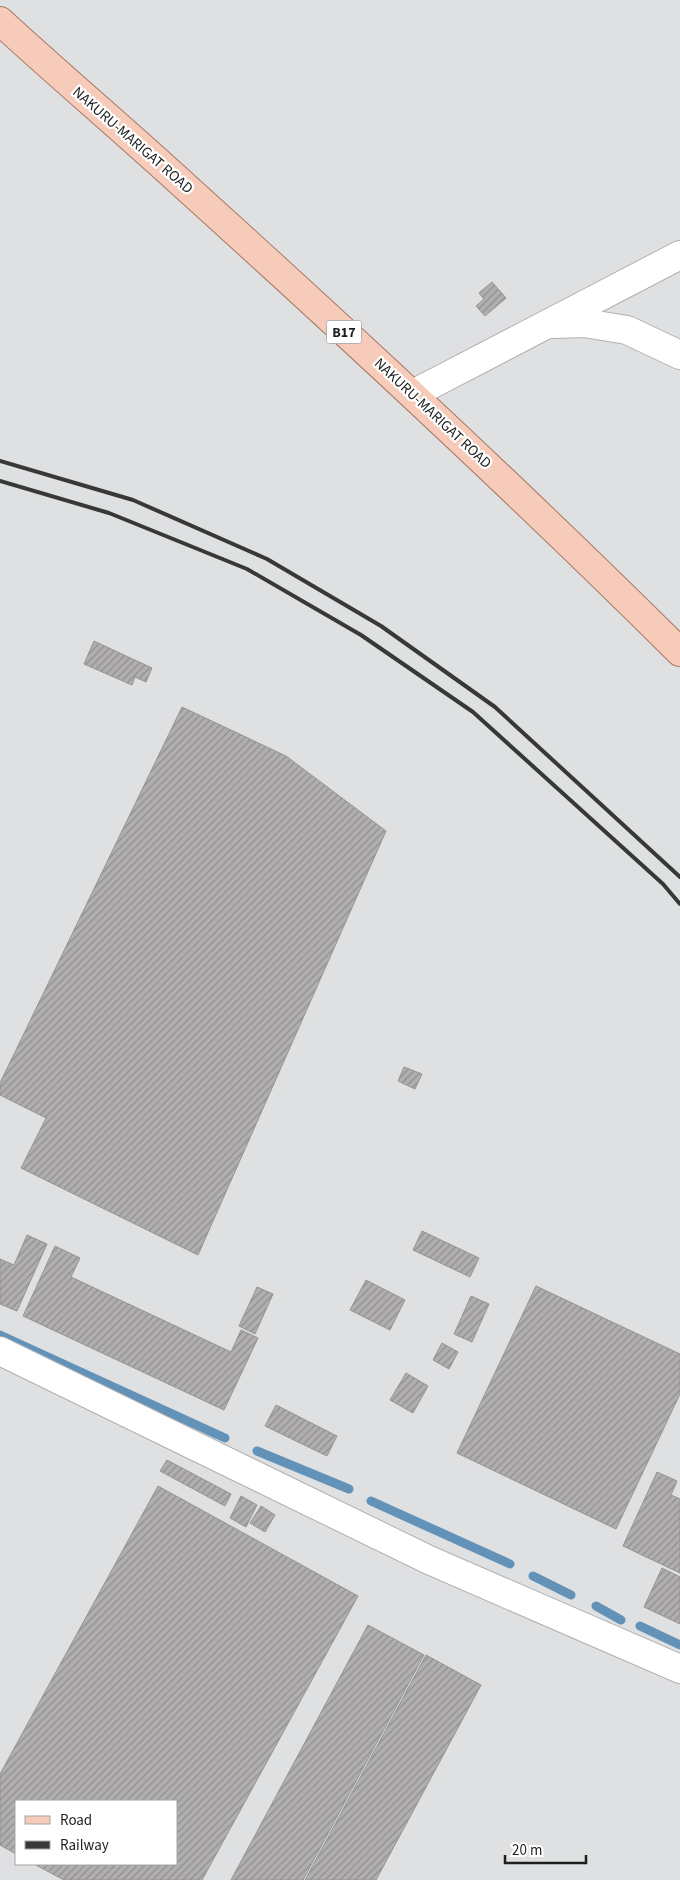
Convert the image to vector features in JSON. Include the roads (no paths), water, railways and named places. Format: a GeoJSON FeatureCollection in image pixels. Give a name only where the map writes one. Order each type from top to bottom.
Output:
{"type":"FeatureCollection","features":[{"type":"Feature","properties":{"kind":"main road","name":"NAKURU-MARIGAT ROAD"},"geometry":{"type":"LineString","coordinates":[[0,21],[187,187],[413,394],[560,532],[680,652]]}},
{"type":"Feature","properties":{"kind":"street"},"geometry":{"type":"LineString","coordinates":[[413,394],[680,255]]}},
{"type":"Feature","properties":{"kind":"street"},"geometry":{"type":"LineString","coordinates":[[547,324],[584,323],[627,330],[680,355]]}},
{"type":"Feature","properties":{"kind":"street"},"geometry":{"type":"LineString","coordinates":[[0,1351],[429,1560],[680,1669]]}},
{"type":"Feature","properties":{"kind":"waterway"},"geometry":{"type":"LineString","coordinates":[[0,1335],[225,1438]]}},
{"type":"Feature","properties":{"kind":"waterway"},"geometry":{"type":"LineString","coordinates":[[257,1451],[349,1489]]}},
{"type":"Feature","properties":{"kind":"waterway"},"geometry":{"type":"LineString","coordinates":[[371,1501],[510,1564]]}},
{"type":"Feature","properties":{"kind":"waterway"},"geometry":{"type":"LineString","coordinates":[[533,1576],[571,1595]]}},
{"type":"Feature","properties":{"kind":"waterway"},"geometry":{"type":"LineString","coordinates":[[596,1606],[621,1620]]}},
{"type":"Feature","properties":{"kind":"waterway"},"geometry":{"type":"LineString","coordinates":[[640,1626],[680,1645]]}},
{"type":"Feature","properties":{"kind":"railway"},"geometry":{"type":"LineString","coordinates":[[0,461],[133,500],[267,559],[381,626],[495,707],[680,877]]}},
{"type":"Feature","properties":{"kind":"railway"},"geometry":{"type":"LineString","coordinates":[[0,481],[109,513],[247,569],[361,635],[473,712],[663,884],[680,904]]}}]}
